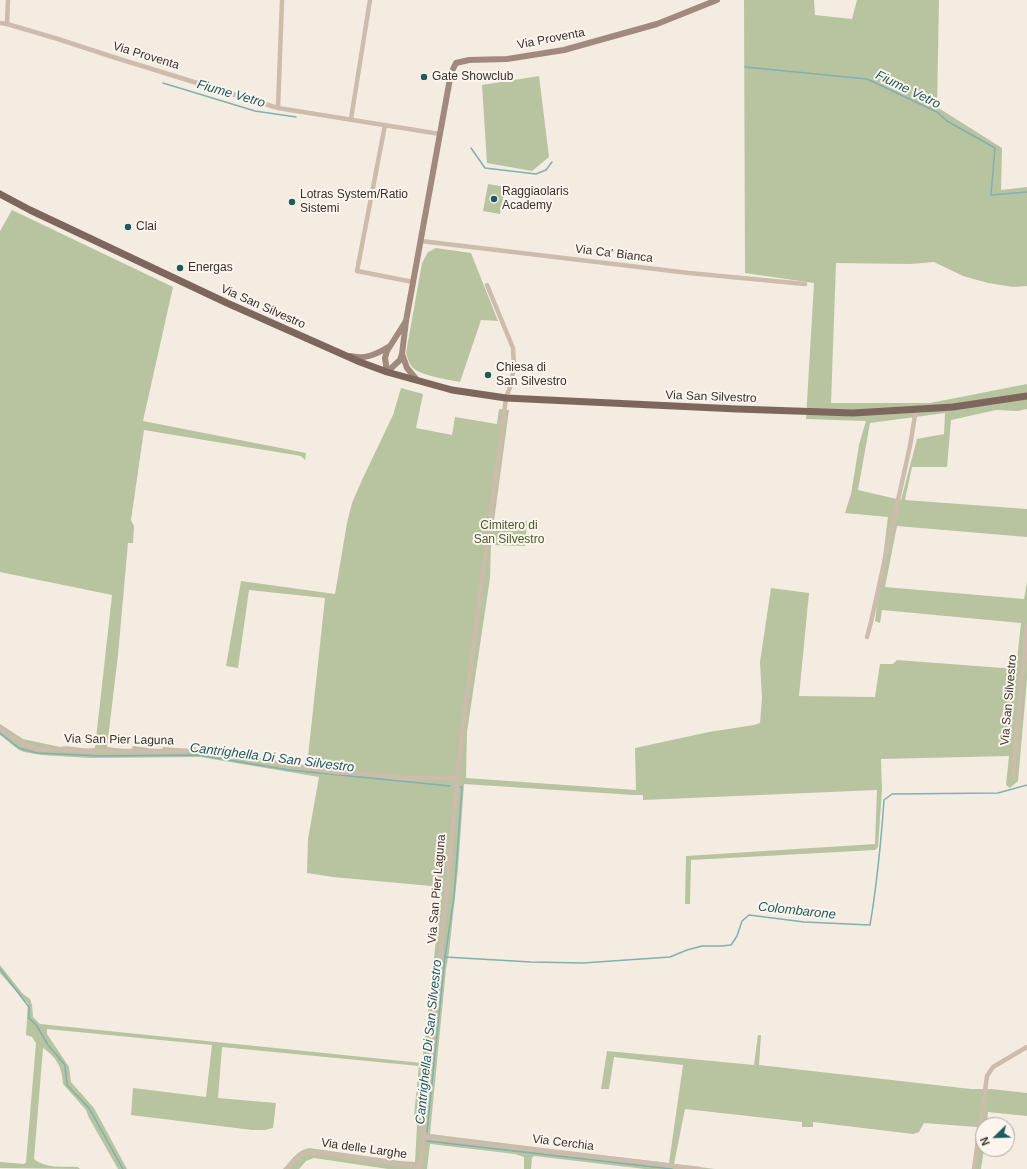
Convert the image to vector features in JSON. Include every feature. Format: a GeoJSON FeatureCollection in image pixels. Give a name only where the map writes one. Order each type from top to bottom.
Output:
{"type":"FeatureCollection","features":[{"type":"Feature","properties":{"kind":"main road","name":"Via San Silvestro"},"geometry":{"type":"LineString","coordinates":[[0,194],[30,210],[226,302],[343,354],[387,372],[452,390],[506,398],[729,409],[853,413],[953,408],[1027,396]]}},
{"type":"Feature","properties":{"kind":"street"},"geometry":{"type":"LineString","coordinates":[[6,24],[8,0]]}},
{"type":"Feature","properties":{"kind":"street"},"geometry":{"type":"LineString","coordinates":[[278,108],[282,0]]}},
{"type":"Feature","properties":{"kind":"street"},"geometry":{"type":"LineString","coordinates":[[351,119],[370,0]]}},
{"type":"Feature","properties":{"kind":"street","name":"Via Proventa"},"geometry":{"type":"LineString","coordinates":[[402,354],[406,321],[451,73],[456,63],[470,60],[507,59],[564,50],[657,24],[717,0]]}},
{"type":"Feature","properties":{"kind":"street","name":"Via Proventa"},"geometry":{"type":"LineString","coordinates":[[0,23],[58,39],[278,108],[440,134]]}},
{"type":"Feature","properties":{"kind":"street"},"geometry":{"type":"LineString","coordinates":[[385,125],[357,271],[413,282]]}},
{"type":"Feature","properties":{"kind":"street","name":"Via Ca' Bianca"},"geometry":{"type":"LineString","coordinates":[[421,241],[689,273],[805,284]]}},
{"type":"Feature","properties":{"kind":"street"},"geometry":{"type":"LineString","coordinates":[[487,285],[513,348],[514,367],[506,398]]}},
{"type":"Feature","properties":{"kind":"street","name":"Via Proventa"},"geometry":{"type":"LineString","coordinates":[[387,372],[385,358],[390,346],[406,321]]}},
{"type":"Feature","properties":{"kind":"street"},"geometry":{"type":"LineString","coordinates":[[343,354],[355,357],[367,357],[390,346]]}},
{"type":"Feature","properties":{"kind":"street"},"geometry":{"type":"LineString","coordinates":[[387,372],[400,360],[402,354]]}},
{"type":"Feature","properties":{"kind":"street"},"geometry":{"type":"LineString","coordinates":[[402,354],[407,368],[416,380],[420,382]]}},
{"type":"Feature","properties":{"kind":"street","name":"Via San Pier Laguna"},"geometry":{"type":"LineString","coordinates":[[420,1168],[457,778],[506,398]]}},
{"type":"Feature","properties":{"kind":"street"},"geometry":{"type":"LineString","coordinates":[[867,637],[910,446],[916,410]]}},
{"type":"Feature","properties":{"kind":"street","name":"Via San Silvestro"},"geometry":{"type":"LineString","coordinates":[[1013,777],[1027,626]]}},
{"type":"Feature","properties":{"kind":"street","name":"Via San Pier Laguna"},"geometry":{"type":"LineString","coordinates":[[0,728],[24,744],[40,749],[94,751],[201,751],[334,772],[373,774],[400,778],[457,778]]}},
{"type":"Feature","properties":{"kind":"street"},"geometry":{"type":"LineString","coordinates":[[974,1169],[987,1076],[993,1067],[1027,1047]]}},
{"type":"Feature","properties":{"kind":"street","name":"Via Cerchia"},"geometry":{"type":"LineString","coordinates":[[424,1137],[700,1169]]}},
{"type":"Feature","properties":{"kind":"street","name":"Via delle Larghe"},"geometry":{"type":"LineString","coordinates":[[287,1169],[298,1156],[307,1152],[318,1152],[420,1168]]}},
{"type":"Feature","properties":{"kind":"green space","name":"Cimitero di San Silvestro"},"geometry":{"type":"Polygon","coordinates":[[[744,0],[814,0],[815,15],[852,19],[857,0],[939,0],[937,107],[1002,148],[1001,190],[1027,187],[1027,286],[1013,287],[988,283],[963,276],[934,262],[911,264],[836,263],[831,403],[930,403],[1027,384],[1027,409],[1018,411],[996,410],[951,420],[947,467],[912,467],[905,500],[1027,509],[1027,537],[897,526],[885,587],[1024,599],[1027,581],[1027,679],[1018,781],[1010,788],[1006,785],[1009,756],[881,759],[882,790],[878,847],[875,850],[691,860],[690,904],[685,904],[686,856],[875,844],[877,790],[643,800],[643,795],[464,784],[458,869],[446,969],[430,1134],[669,1163],[683,1065],[614,1057],[609,1089],[601,1089],[607,1051],[754,1065],[758,1035],[761,1035],[759,1065],[971,1089],[991,1089],[1027,1093],[1027,1116],[988,1112],[988,1117],[975,1117],[975,1127],[924,1123],[919,1132],[913,1134],[813,1122],[813,1127],[802,1127],[802,1122],[685,1109],[674,1164],[715,1169],[645,1169],[534,1156],[532,1158],[531,1169],[524,1169],[524,1157],[515,1154],[430,1144],[427,1169],[388,1169],[314,1158],[306,1161],[299,1169],[283,1169],[294,1156],[309,1148],[415,1162],[417,1126],[414,1116],[419,1066],[222,1047],[218,1098],[276,1103],[273,1128],[265,1130],[252,1130],[131,1115],[133,1088],[206,1097],[212,1045],[47,1029],[47,1034],[69,1067],[71,1082],[94,1108],[127,1169],[118,1169],[86,1110],[63,1084],[58,1063],[52,1055],[43,1048],[34,1159],[49,1166],[78,1167],[80,1169],[0,1168],[0,1162],[24,1164],[26,1162],[36,1043],[32,1037],[26,1035],[28,1003],[0,973],[0,965],[23,994],[30,999],[33,1017],[40,1024],[422,1063],[442,887],[333,877],[307,873],[308,839],[319,777],[200,757],[90,758],[41,755],[19,750],[0,735],[0,724],[23,739],[60,747],[69,746],[86,749],[95,748],[112,595],[0,572],[0,231],[12,210],[173,287],[143,421],[306,453],[305,460],[301,456],[144,430],[131,520],[134,526],[133,543],[128,543],[118,655],[107,747],[131,750],[133,746],[162,750],[163,747],[189,749],[190,747],[227,751],[227,754],[307,766],[325,598],[249,590],[238,668],[226,666],[241,581],[335,594],[347,523],[352,503],[393,415],[401,388],[423,394],[416,428],[452,435],[455,417],[497,424],[499,409],[509,410],[494,521],[527,521],[525,546],[491,545],[490,578],[467,732],[466,778],[636,790],[635,748],[760,723],[762,698],[760,662],[771,588],[809,593],[799,696],[875,697],[880,664],[893,664],[897,660],[1016,669],[1021,623],[882,610],[880,623],[875,621],[888,517],[845,513],[851,494],[859,445],[866,421],[806,419],[814,283],[745,273],[744,0]],[[945,413],[870,423],[858,490],[901,500],[917,439],[944,434],[945,413]]]}},
{"type":"Feature","properties":{"kind":"green space"},"geometry":{"type":"Polygon","coordinates":[[[539,76],[549,157],[532,171],[487,163],[482,85],[539,76]]]}},
{"type":"Feature","properties":{"kind":"green space","name":"Raggiaolaris Academy"},"geometry":{"type":"Polygon","coordinates":[[[488,184],[505,187],[500,214],[483,211],[488,184]]]}},
{"type":"Feature","properties":{"kind":"green space"},"geometry":{"type":"Polygon","coordinates":[[[436,248],[471,253],[498,321],[481,320],[460,382],[435,377],[417,371],[410,365],[406,353],[422,263],[428,252],[436,248]]]}},
{"type":"Feature","properties":{"kind":"green space"},"geometry":{"type":"Polygon","coordinates":[[[975,1148],[975,1157],[983,1157],[981,1169],[973,1169],[975,1148]]]}},
{"type":"Feature","properties":{"kind":"waterway","name":"Fiume Vetro"},"geometry":{"type":"LineString","coordinates":[[745,67],[867,79],[937,112],[947,121],[995,148],[991,195],[1027,192]]}},
{"type":"Feature","properties":{"kind":"waterway","name":"Fiume Vetro"},"geometry":{"type":"LineString","coordinates":[[163,83],[255,111],[296,117]]}},
{"type":"Feature","properties":{"kind":"waterway","name":"Fiume Vetro"},"geometry":{"type":"LineString","coordinates":[[471,148],[485,168],[536,174],[546,170],[552,162]]}},
{"type":"Feature","properties":{"kind":"waterway","name":"Cantrighella Di San Silvestro"},"geometry":{"type":"LineString","coordinates":[[0,733],[19,748],[37,753],[102,756],[198,755],[289,770],[450,786]]}},
{"type":"Feature","properties":{"kind":"waterway","name":"Colombarone"},"geometry":{"type":"LineString","coordinates":[[445,957],[531,962],[583,963],[670,957],[702,946],[731,945],[737,936],[742,921],[749,915],[804,922],[870,925],[875,894],[884,800],[892,794],[998,793],[1027,785]]}},
{"type":"Feature","properties":{"kind":"waterway","name":"Colombarone"},"geometry":{"type":"LineString","coordinates":[[427,1132],[445,957],[454,897],[462,787],[460,787]]}},
{"type":"Feature","properties":{"kind":"waterway"},"geometry":{"type":"LineString","coordinates":[[0,969],[29,1007],[29,1018],[37,1026],[48,1045],[65,1065],[67,1085],[89,1108],[123,1169]]}},
{"type":"Feature","properties":{"kind":"waterway","name":"Cantrighella Di San Silvestro"},"geometry":{"type":"LineString","coordinates":[[427,1141],[672,1169]]}},
{"type":"Feature","properties":{"kind":"place","name":"Gate Showclub"},"geometry":{"type":"Point","coordinates":[424,77]}},
{"type":"Feature","properties":{"kind":"place","name":"Raggiaolaris Academy"},"geometry":{"type":"Point","coordinates":[494,199]}},
{"type":"Feature","properties":{"kind":"place","name":"Lotras System/Ratio Sistemi"},"geometry":{"type":"Point","coordinates":[292,202]}},
{"type":"Feature","properties":{"kind":"place","name":"Clai"},"geometry":{"type":"Point","coordinates":[128,227]}},
{"type":"Feature","properties":{"kind":"place","name":"Energas"},"geometry":{"type":"Point","coordinates":[180,268]}},
{"type":"Feature","properties":{"kind":"place","name":"Chiesa di San Silvestro"},"geometry":{"type":"Point","coordinates":[488,375]}}]}
